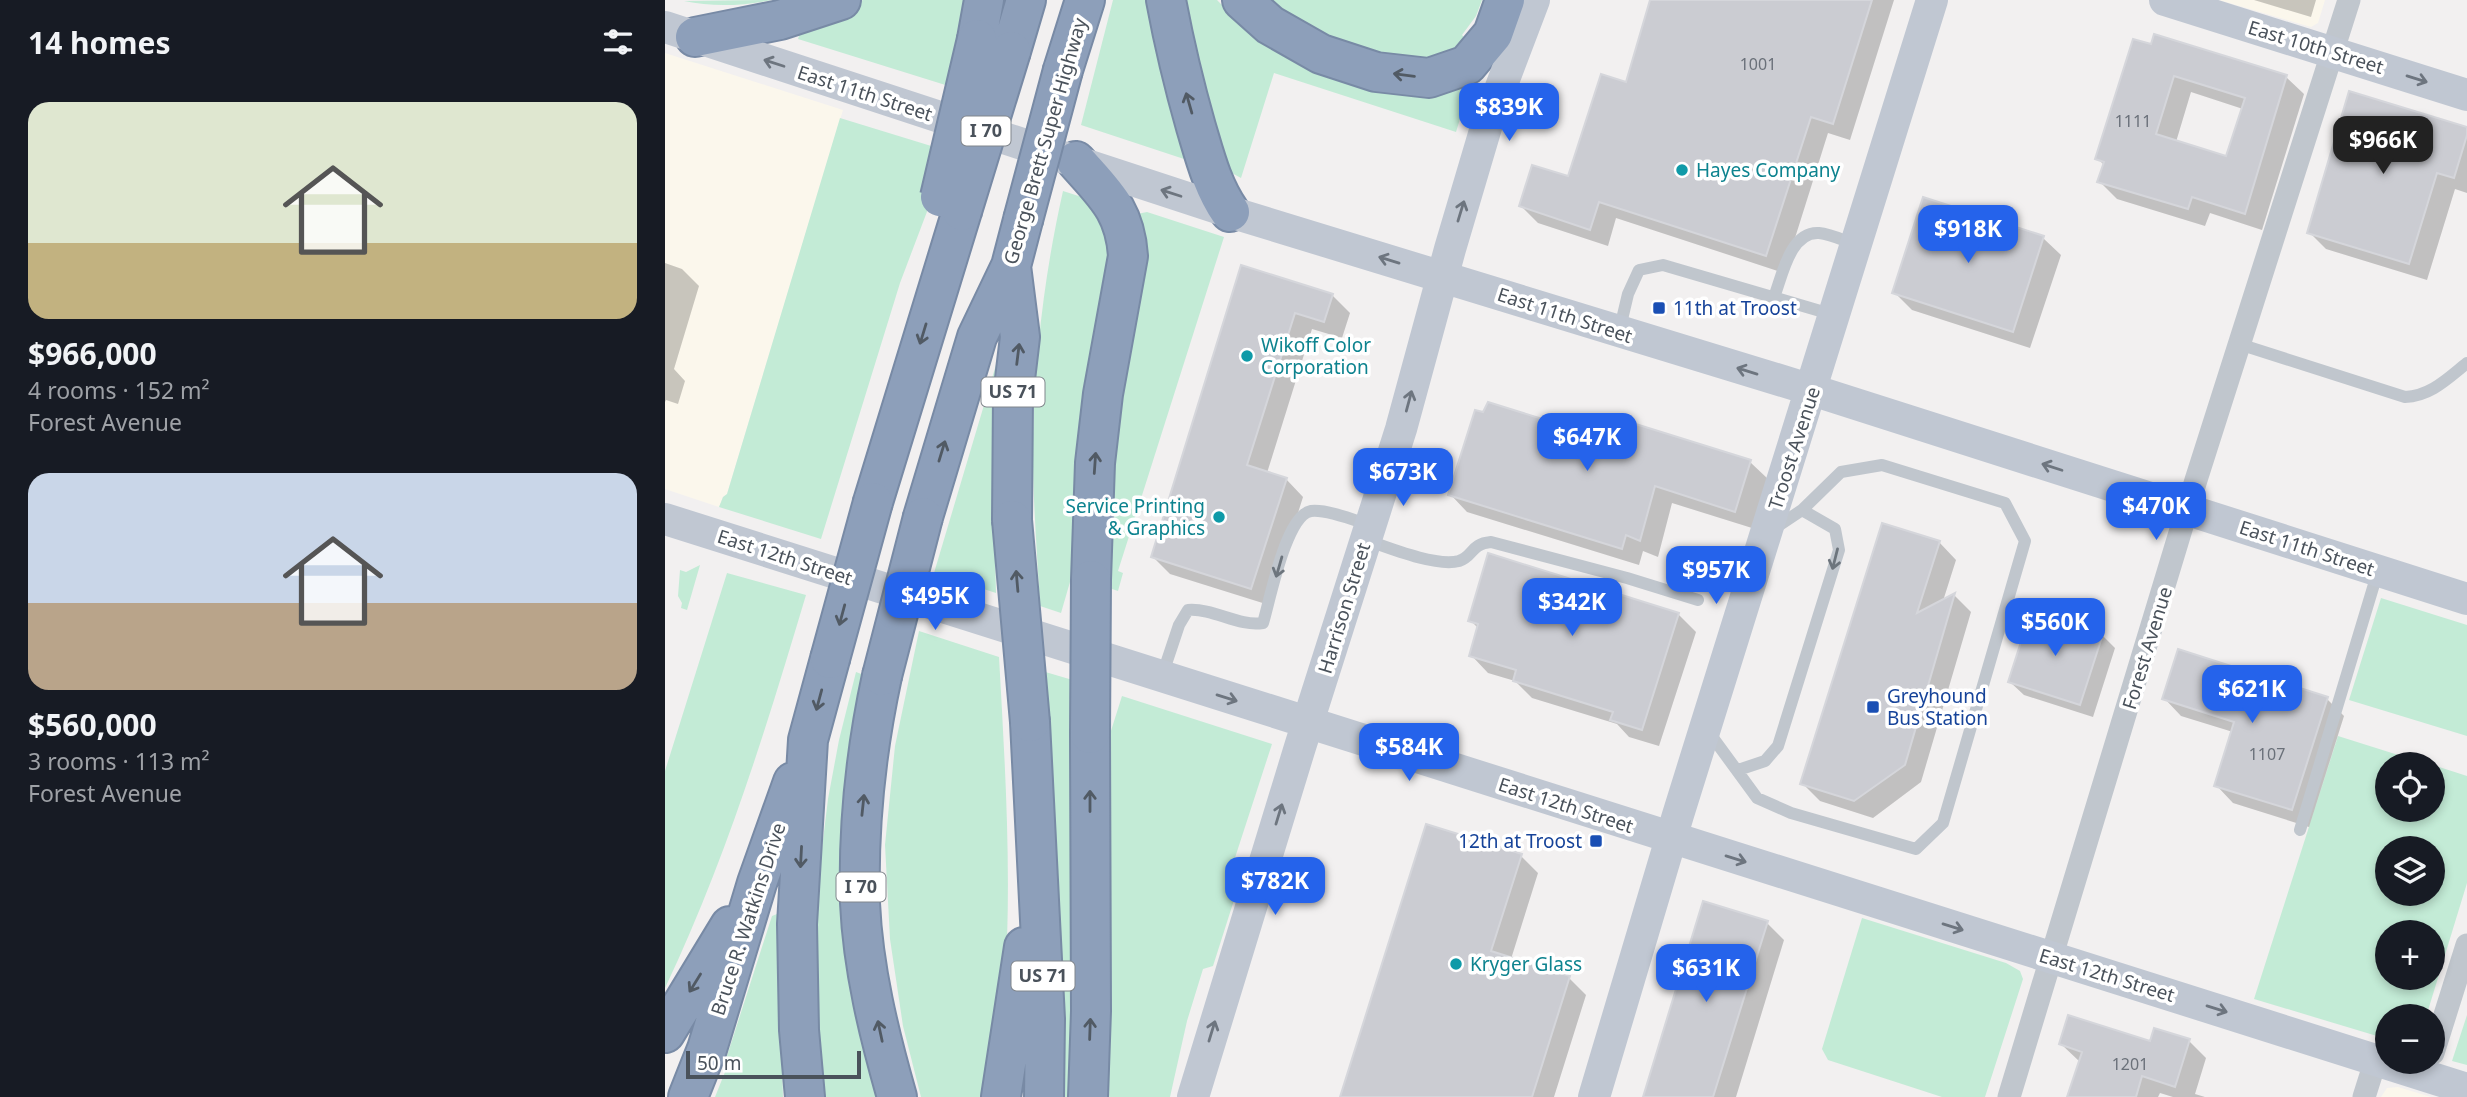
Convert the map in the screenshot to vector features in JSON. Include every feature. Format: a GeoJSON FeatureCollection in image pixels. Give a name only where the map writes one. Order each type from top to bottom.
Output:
{"type":"FeatureCollection","features":[{"type":"Feature","properties":{"kind":"highway"},"geometry":{"type":"LineString","coordinates":[[680,32],[780,20],[841,0]]}},
{"type":"Feature","properties":{"kind":"highway"},"geometry":{"type":"LineString","coordinates":[[984,0],[994,45]]}},
{"type":"Feature","properties":{"kind":"highway"},"geometry":{"type":"LineString","coordinates":[[805,1097],[799,1030],[797,924],[808,740],[873,502],[943,269],[951,204],[994,45],[1027,0]]}},
{"type":"Feature","properties":{"kind":"highway","name":"George Brett Super Highway"},"geometry":{"type":"LineString","coordinates":[[897,1097],[869,980],[860,904],[861,821],[871,725],[923,517],[977,337],[1011,266],[1063,69],[1085,0]]}},
{"type":"Feature","properties":{"kind":"highway"},"geometry":{"type":"LineString","coordinates":[[1166,0],[1176,57],[1209,173],[1217,194],[1230,212]]}},
{"type":"Feature","properties":{"kind":"highway"},"geometry":{"type":"LineString","coordinates":[[1242,0],[1270,25],[1321,54],[1376,72],[1429,78],[1467,65],[1493,33],[1505,0]]}},
{"type":"Feature","properties":{"kind":"highway"},"geometry":{"type":"LineString","coordinates":[[1076,161],[1122,219],[1127,236],[1128,256],[1103,394],[1094,464],[1090,734],[1091,1011],[1088,1097]]}},
{"type":"Feature","properties":{"kind":"highway","name":"US 71"},"geometry":{"type":"LineString","coordinates":[[1011,266],[1020,337],[1013,397],[1012,520],[1030,723],[1045,1019],[1044,1097]]}},
{"type":"Feature","properties":{"kind":"highway","name":"Bruce R. Watkins Drive"},"geometry":{"type":"LineString","coordinates":[[688,1097],[707,1049],[757,883],[808,740]]}},
{"type":"Feature","properties":{"kind":"highway"},"geometry":{"type":"LineString","coordinates":[[1001,1097],[1037,855]]}},
{"type":"Feature","properties":{"kind":"highway"},"geometry":{"type":"LineString","coordinates":[[669,1026],[757,883]]}},
{"type":"Feature","properties":{"kind":"main road","name":"Harrison Street"},"geometry":{"type":"LineString","coordinates":[[1193,1097],[1401,429],[1487,124],[1534,0]]}},
{"type":"Feature","properties":{"kind":"main road","name":"Troost Avenue"},"geometry":{"type":"LineString","coordinates":[[1594,1097],[1671,838],[1932,0]]}},
{"type":"Feature","properties":{"kind":"main road","name":"East 10th Street"},"geometry":{"type":"LineString","coordinates":[[2165,0],[2467,95]]}},
{"type":"Feature","properties":{"kind":"main road","name":"East 11th Street"},"geometry":{"type":"LineString","coordinates":[[680,32],[1230,212],[1812,390],[2467,599]]}},
{"type":"Feature","properties":{"kind":"main road","name":"East 12th Street"},"geometry":{"type":"LineString","coordinates":[[665,519],[2375,1059]]}},
{"type":"Feature","properties":{"kind":"main road","name":"East 12th Street"},"geometry":{"type":"LineString","coordinates":[[2445,1074],[2467,1088]]}},
{"type":"Feature","properties":{"kind":"street","name":"Forest Avenue"},"geometry":{"type":"LineString","coordinates":[[2009,1097],[2239,344],[2349,0]]}},
{"type":"Feature","properties":{"kind":"street"},"geometry":{"type":"LineString","coordinates":[[2445,1014],[2467,945]]}},
{"type":"Feature","properties":{"kind":"street"},"geometry":{"type":"LineString","coordinates":[[2364,1097],[2375,1062]]}},
{"type":"Feature","properties":{"kind":"lane"},"geometry":{"type":"LineString","coordinates":[[1775,298],[1790,255],[1807,234],[1820,233],[1857,245]]}},
{"type":"Feature","properties":{"kind":"lane"},"geometry":{"type":"LineString","coordinates":[[1618,332],[1628,294],[1639,270],[1663,265],[1835,316]]}},
{"type":"Feature","properties":{"kind":"lane"},"geometry":{"type":"LineString","coordinates":[[2239,344],[2405,397],[2419,397],[2438,387],[2467,363]]}},
{"type":"Feature","properties":{"kind":"lane"},"geometry":{"type":"LineString","coordinates":[[1705,728],[1757,798],[1791,813],[1916,849],[1943,823],[2025,541],[2005,503],[1882,466],[1841,472],[1802,510],[1766,534]]}},
{"type":"Feature","properties":{"kind":"lane"},"geometry":{"type":"LineString","coordinates":[[1738,770],[1766,761],[1779,747],[1839,550],[1835,529],[1802,510]]}},
{"type":"Feature","properties":{"kind":"lane"},"geometry":{"type":"LineString","coordinates":[[1162,677],[1179,625],[1188,610],[1200,609],[1249,624],[1263,623],[1289,533],[1302,515],[1312,511],[1448,563],[1463,559],[1479,543],[1491,542],[1698,600]]}},
{"type":"Feature","properties":{"kind":"lane"},"geometry":{"type":"LineString","coordinates":[[2300,830],[2378,570]]}},
{"type":"Feature","properties":{"kind":"shaded area"},"geometry":{"type":"Polygon","coordinates":[[[2219,0],[2325,0],[2318,23],[2311,27],[2219,0]]]}},
{"type":"Feature","properties":{"kind":"shaded area"},"geometry":{"type":"Polygon","coordinates":[[[665,53],[843,110],[727,494],[719,507],[665,489],[665,53]]]}},
{"type":"Feature","properties":{"kind":"shaded area"},"geometry":{"type":"Polygon","coordinates":[[[2398,1087],[2431,1097],[2381,1097],[2387,1088],[2398,1087]]]}},
{"type":"Feature","properties":{"kind":"green space"},"geometry":{"type":"Polygon","coordinates":[[[771,0],[727,5],[684,1],[771,0]]]}},
{"type":"Feature","properties":{"kind":"green space"},"geometry":{"type":"Polygon","coordinates":[[[863,0],[973,0],[955,88],[798,39],[799,36],[795,35],[863,0]]]}},
{"type":"Feature","properties":{"kind":"green space"},"geometry":{"type":"Polygon","coordinates":[[[1113,0],[1156,0],[1187,144],[1184,159],[1081,125],[1113,0]]]}},
{"type":"Feature","properties":{"kind":"green space"},"geometry":{"type":"Polygon","coordinates":[[[1176,0],[1217,0],[1228,11],[1387,92],[1409,96],[1426,94],[1483,73],[1464,106],[1456,132],[1274,73],[1241,178],[1230,172],[1176,0]]]}},
{"type":"Feature","properties":{"kind":"green space"},"geometry":{"type":"Polygon","coordinates":[[[1258,0],[1482,0],[1476,16],[1462,35],[1470,44],[1442,62],[1374,59],[1258,0]]]}},
{"type":"Feature","properties":{"kind":"green space"},"geometry":{"type":"Polygon","coordinates":[[[840,118],[941,149],[928,209],[900,283],[821,539],[719,507],[727,494],[840,118]]]}},
{"type":"Feature","properties":{"kind":"green space"},"geometry":{"type":"Polygon","coordinates":[[[1063,191],[1088,199],[1102,215],[1111,253],[1080,416],[1072,575],[1061,613],[1040,606],[1033,456],[1034,404],[1042,312],[1063,191]]]}},
{"type":"Feature","properties":{"kind":"green space"},"geometry":{"type":"Polygon","coordinates":[[[1147,212],[1224,237],[1118,571],[1123,573],[1118,591],[1103,586],[1110,486],[1123,384],[1145,277],[1140,276],[1137,214],[1147,212]]]}},
{"type":"Feature","properties":{"kind":"green space"},"geometry":{"type":"Polygon","coordinates":[[[998,358],[994,446],[996,593],[934,573],[998,358]]]}},
{"type":"Feature","properties":{"kind":"green space"},"geometry":{"type":"Polygon","coordinates":[[[700,565],[687,610],[681,608],[682,603],[678,596],[680,570],[686,572],[700,565]]]}},
{"type":"Feature","properties":{"kind":"green space"},"geometry":{"type":"Polygon","coordinates":[[[727,573],[806,595],[760,745],[725,844],[665,988],[665,771],[727,573]]]}},
{"type":"Feature","properties":{"kind":"green space"},"geometry":{"type":"Polygon","coordinates":[[[2381,598],[2467,625],[2467,736],[2349,700],[2381,598]]]}},
{"type":"Feature","properties":{"kind":"green space"},"geometry":{"type":"Polygon","coordinates":[[[919,631],[999,657],[1008,900],[1004,996],[990,1097],[921,1097],[903,1026],[890,939],[885,845],[895,746],[919,631]]]}},
{"type":"Feature","properties":{"kind":"green space"},"geometry":{"type":"Polygon","coordinates":[[[1042,671],[1076,681],[1075,1097],[1059,1097],[1042,671]]]}},
{"type":"Feature","properties":{"kind":"green space"},"geometry":{"type":"Polygon","coordinates":[[[856,672],[864,675],[880,1097],[821,1097],[816,929],[819,873],[828,799],[856,672]]]}},
{"type":"Feature","properties":{"kind":"green space"},"geometry":{"type":"Polygon","coordinates":[[[1122,696],[1272,744],[1231,870],[1242,875],[1213,966],[1203,969],[1187,1021],[1170,1097],[1101,1097],[1103,734],[1110,734],[1122,696]]]}},
{"type":"Feature","properties":{"kind":"green space"},"geometry":{"type":"Polygon","coordinates":[[[2338,736],[2389,752],[2375,752],[2375,822],[2445,822],[2445,769],[2467,776],[2467,883],[2445,955],[2445,920],[2375,920],[2375,990],[2434,990],[2430,1004],[2375,1004],[2375,1035],[2254,999],[2338,736]]]}},
{"type":"Feature","properties":{"kind":"green space"},"geometry":{"type":"Polygon","coordinates":[[[782,912],[780,1004],[783,1097],[715,1097],[729,1062],[726,1059],[772,916],[782,912]]]}},
{"type":"Feature","properties":{"kind":"green space"},"geometry":{"type":"Polygon","coordinates":[[[1862,918],[2006,963],[2020,971],[2023,979],[1985,1097],[1942,1097],[1828,1060],[1822,1049],[1862,918]]]}},
{"type":"Feature","properties":{"kind":"green space"},"geometry":{"type":"Polygon","coordinates":[[[2467,1015],[2467,1065],[2452,1061],[2467,1015]]]}},
{"type":"Feature","properties":{"kind":"building"},"geometry":{"type":"Polygon","coordinates":[[[1650,0],[1872,0],[1833,124],[1811,117],[1766,256],[1599,202],[1590,230],[1519,206],[1532,165],[1568,176],[1601,74],[1626,82],[1650,0]]]}},
{"type":"Feature","properties":{"kind":"building"},"geometry":{"type":"Polygon","coordinates":[[[2154,34],[2287,75],[2245,214],[2192,197],[2188,209],[2097,182],[2104,162],[2095,159],[2133,39],[2151,44],[2154,34]],[[2174,76],[2156,134],[2226,156],[2245,98],[2174,76]]]}},
{"type":"Feature","properties":{"kind":"building"},"geometry":{"type":"Polygon","coordinates":[[[2349,91],[2467,127],[2454,178],[2437,173],[2409,264],[2307,233],[2349,91]]]}},
{"type":"Feature","properties":{"kind":"building"},"geometry":{"type":"Polygon","coordinates":[[[1923,197],[2044,236],[2013,332],[1892,293],[1923,197]]]}},
{"type":"Feature","properties":{"kind":"building"},"geometry":{"type":"Polygon","coordinates":[[[1241,265],[1333,294],[1324,322],[1295,313],[1247,465],[1287,478],[1251,589],[1151,557],[1241,265]]]}},
{"type":"Feature","properties":{"kind":"building"},"geometry":{"type":"Polygon","coordinates":[[[1488,402],[1552,422],[1553,420],[1600,437],[1607,415],[1751,460],[1735,512],[1655,486],[1640,541],[1626,535],[1622,549],[1448,495],[1475,410],[1483,412],[1488,402]]]}},
{"type":"Feature","properties":{"kind":"building","name":"Greyhound Bus Station"},"geometry":{"type":"Polygon","coordinates":[[[1882,523],[1940,541],[1917,613],[1955,593],[1905,765],[1854,801],[1800,784],[1882,523]]]}},
{"type":"Feature","properties":{"kind":"building"},"geometry":{"type":"Polygon","coordinates":[[[1488,553],[1679,613],[1642,730],[1610,720],[1613,712],[1513,681],[1516,670],[1469,656],[1478,624],[1468,621],[1488,553]]]}},
{"type":"Feature","properties":{"kind":"building"},"geometry":{"type":"Polygon","coordinates":[[[2031,611],[2103,634],[2080,705],[2008,682],[2031,611]]]}},
{"type":"Feature","properties":{"kind":"building"},"geometry":{"type":"Polygon","coordinates":[[[2178,649],[2328,697],[2292,810],[2214,786],[2234,722],[2162,699],[2178,649]]]}},
{"type":"Feature","properties":{"kind":"building","name":"Kryger Glass"},"geometry":{"type":"Polygon","coordinates":[[[1426,824],[1522,854],[1491,951],[1570,976],[1532,1097],[1340,1097],[1426,824]]]}},
{"type":"Feature","properties":{"kind":"building"},"geometry":{"type":"Polygon","coordinates":[[[1703,901],[1768,921],[1713,1097],[1643,1097],[1703,901]]]}},
{"type":"Feature","properties":{"kind":"building"},"geometry":{"type":"Polygon","coordinates":[[[2068,1015],[2150,1041],[2154,1028],[2190,1039],[2175,1087],[2142,1076],[2136,1097],[2067,1097],[2082,1052],[2059,1044],[2068,1015]]]}},
{"type":"Feature","properties":{"kind":"place","name":"Hayes Company"},"geometry":{"type":"Point","coordinates":[1682,170]}},
{"type":"Feature","properties":{"kind":"place","name":"11th at Troost"},"geometry":{"type":"Point","coordinates":[1659,308]}},
{"type":"Feature","properties":{"kind":"place","name":"Wikoff Color Corporation"},"geometry":{"type":"Point","coordinates":[1247,356]}},
{"type":"Feature","properties":{"kind":"place","name":"Service Printing & Graphics"},"geometry":{"type":"Point","coordinates":[1219,517]}},
{"type":"Feature","properties":{"kind":"place","name":"Greyhound Bus Station"},"geometry":{"type":"Point","coordinates":[1873,707]}},
{"type":"Feature","properties":{"kind":"place","name":"12th at Troost"},"geometry":{"type":"Point","coordinates":[1596,841]}},
{"type":"Feature","properties":{"kind":"place","name":"Kryger Glass"},"geometry":{"type":"Point","coordinates":[1456,964]}}]}
